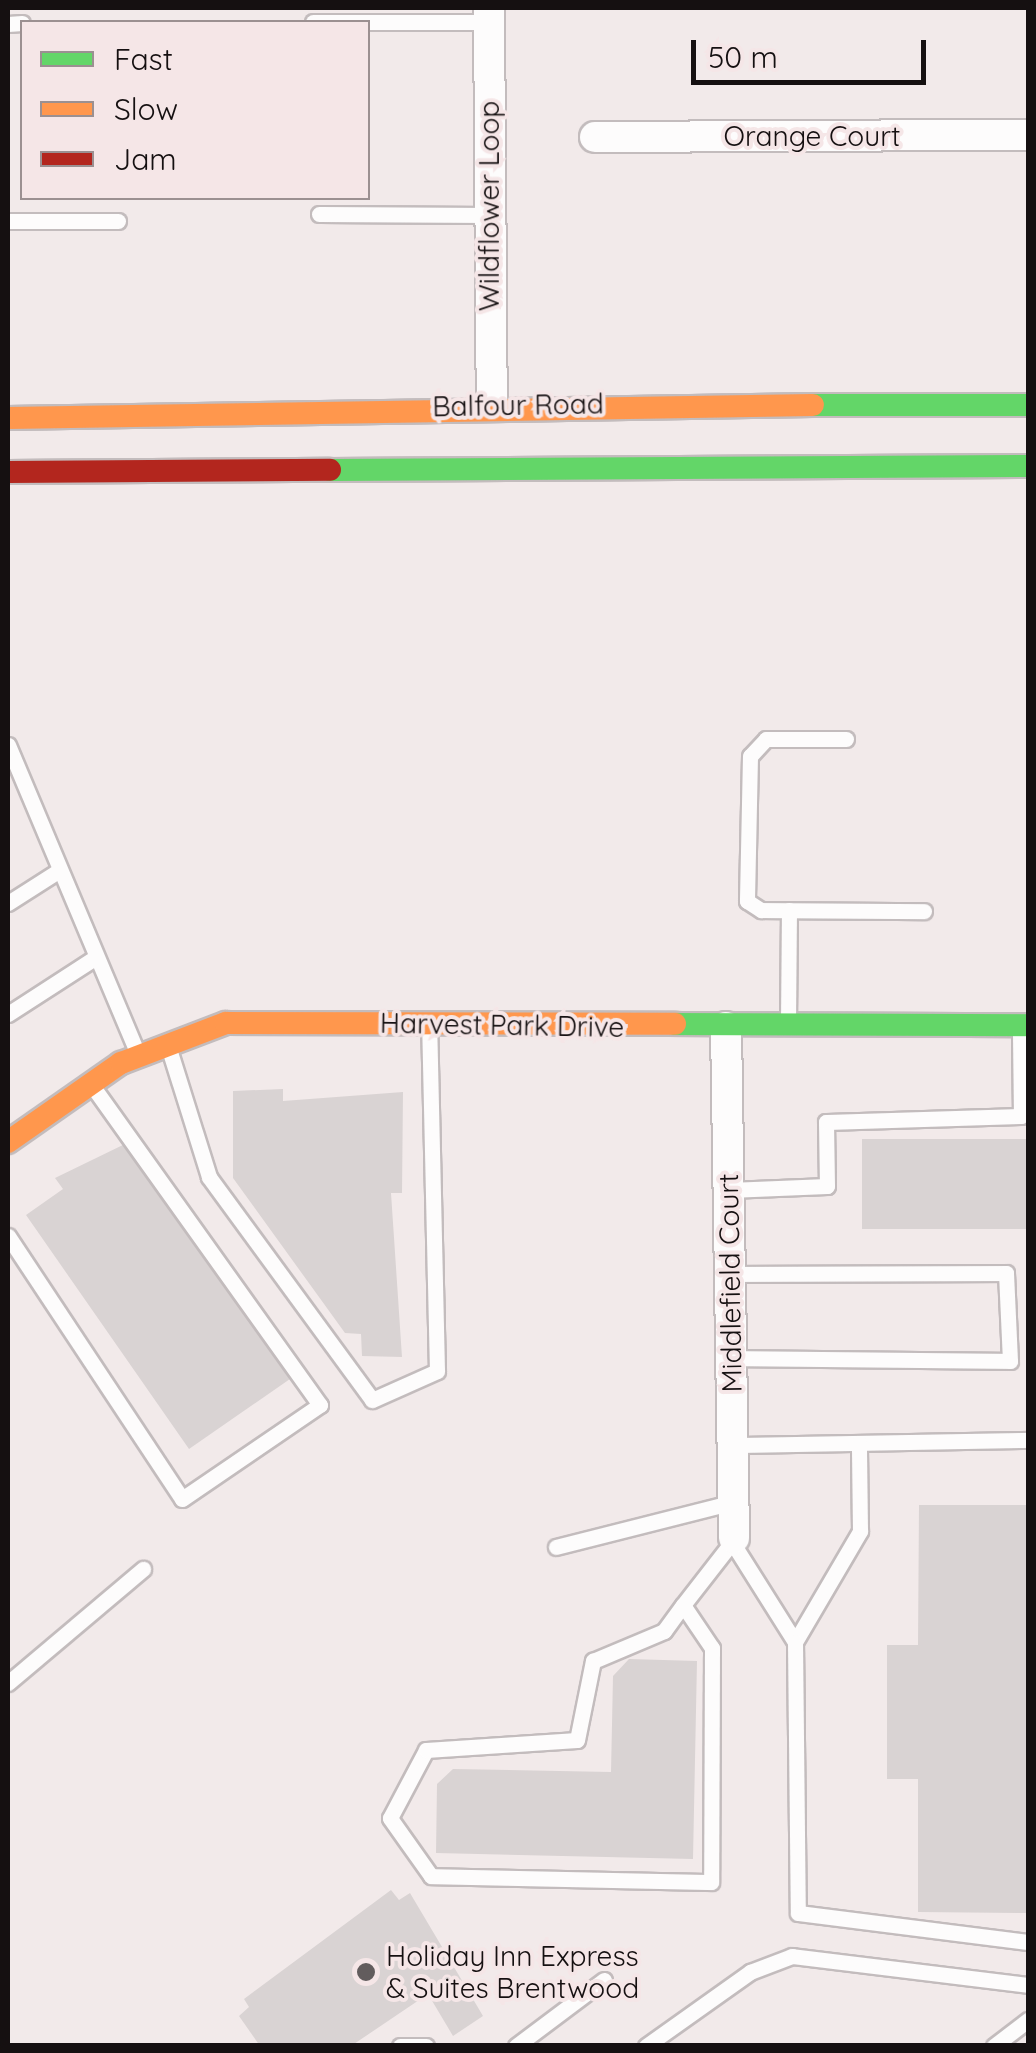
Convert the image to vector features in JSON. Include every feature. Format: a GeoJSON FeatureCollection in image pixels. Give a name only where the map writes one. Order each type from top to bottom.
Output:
{"type":"FeatureCollection","features":[{"type":"Feature","properties":{"kind":"street","name":"Wildflower Loop"},"geometry":{"type":"LineString","coordinates":[[489,14],[492,404]]}},
{"type":"Feature","properties":{"kind":"street","name":"Orange Court"},"geometry":{"type":"LineString","coordinates":[[595,137],[1028,135]]}},
{"type":"Feature","properties":{"kind":"street","name":"Balfour Road"},"geometry":{"type":"LineString","coordinates":[[8,418],[492,404],[1028,405]]}},
{"type":"Feature","properties":{"kind":"street"},"geometry":{"type":"LineString","coordinates":[[8,472],[1028,466]]}},
{"type":"Feature","properties":{"kind":"street","name":"Harvest Park Drive"},"geometry":{"type":"LineString","coordinates":[[8,1142],[139,1056],[226,1022],[726,1027],[1024,1025]]}},
{"type":"Feature","properties":{"kind":"street","name":"Middlefield Court"},"geometry":{"type":"LineString","coordinates":[[726,1027],[733,1540]]}},
{"type":"Feature","properties":{"kind":"lane"},"geometry":{"type":"LineString","coordinates":[[357,20],[489,14]]}},
{"type":"Feature","properties":{"kind":"lane"},"geometry":{"type":"LineString","coordinates":[[319,214],[490,215]]}},
{"type":"Feature","properties":{"kind":"lane"},"geometry":{"type":"LineString","coordinates":[[8,222],[118,221]]}},
{"type":"Feature","properties":{"kind":"lane"},"geometry":{"type":"LineString","coordinates":[[846,739],[766,738],[750,756],[747,901],[789,910],[924,911]]}},
{"type":"Feature","properties":{"kind":"lane"},"geometry":{"type":"LineString","coordinates":[[8,745],[93,959],[139,1056]]}},
{"type":"Feature","properties":{"kind":"lane"},"geometry":{"type":"LineString","coordinates":[[8,904],[58,871]]}},
{"type":"Feature","properties":{"kind":"lane"},"geometry":{"type":"LineString","coordinates":[[788,1027],[789,910]]}},
{"type":"Feature","properties":{"kind":"lane"},"geometry":{"type":"LineString","coordinates":[[8,1014],[93,959]]}},
{"type":"Feature","properties":{"kind":"lane"},"geometry":{"type":"LineString","coordinates":[[168,1045],[209,1177],[372,1400],[437,1371],[429,1025]]}},
{"type":"Feature","properties":{"kind":"lane"},"geometry":{"type":"LineString","coordinates":[[729,1190],[827,1186],[826,1122],[1021,1116],[1024,1025]]}},
{"type":"Feature","properties":{"kind":"lane"},"geometry":{"type":"LineString","coordinates":[[8,1236],[182,1499],[320,1405],[91,1084]]}},
{"type":"Feature","properties":{"kind":"lane"},"geometry":{"type":"LineString","coordinates":[[730,1274],[1006,1273],[1010,1361],[732,1358]]}},
{"type":"Feature","properties":{"kind":"lane"},"geometry":{"type":"LineString","coordinates":[[733,1445],[1028,1440]]}},
{"type":"Feature","properties":{"kind":"lane"},"geometry":{"type":"LineString","coordinates":[[795,1642],[860,1531],[859,1443]]}},
{"type":"Feature","properties":{"kind":"lane"},"geometry":{"type":"LineString","coordinates":[[556,1548],[734,1502]]}},
{"type":"Feature","properties":{"kind":"lane"},"geometry":{"type":"LineString","coordinates":[[684,1605],[712,1648],[711,1882],[431,1876],[390,1818],[426,1750],[577,1740],[593,1661],[664,1631],[733,1540],[795,1642],[798,1914],[1028,1942]]}},
{"type":"Feature","properties":{"kind":"lane"},"geometry":{"type":"LineString","coordinates":[[8,1683],[143,1569]]}},
{"type":"Feature","properties":{"kind":"lane"},"geometry":{"type":"LineString","coordinates":[[646,2046],[750,1972],[792,1956],[1028,1985]]}},
{"type":"Feature","properties":{"kind":"lane"},"geometry":{"type":"LineString","coordinates":[[516,2046],[604,1980]]}},
{"type":"Feature","properties":{"kind":"lane"},"geometry":{"type":"LineString","coordinates":[[994,2046],[1028,2020]]}},
{"type":"Feature","properties":{"kind":"lane"},"geometry":{"type":"LineString","coordinates":[[400,2046],[426,2046]]}},
{"type":"Feature","properties":{"kind":"building"},"geometry":{"type":"Polygon","coordinates":[[[283,1089],[283,1101],[403,1092],[402,1193],[391,1193],[402,1357],[362,1356],[361,1334],[345,1333],[233,1178],[233,1091],[283,1089]]]}},
{"type":"Feature","properties":{"kind":"building"},"geometry":{"type":"Polygon","coordinates":[[[862,1139],[1028,1139],[1028,1229],[862,1229],[862,1139]]]}},
{"type":"Feature","properties":{"kind":"building"},"geometry":{"type":"Polygon","coordinates":[[[127,1143],[290,1379],[189,1449],[26,1215],[63,1189],[55,1178],[127,1143]]]}},
{"type":"Feature","properties":{"kind":"building"},"geometry":{"type":"Polygon","coordinates":[[[919,1505],[1028,1505],[1028,1913],[918,1912],[918,1779],[887,1779],[887,1645],[918,1645],[919,1505]]]}},
{"type":"Feature","properties":{"kind":"building"},"geometry":{"type":"Polygon","coordinates":[[[629,1659],[697,1661],[693,1859],[436,1853],[437,1784],[453,1769],[611,1772],[613,1676],[629,1659]]]}},
{"type":"Feature","properties":{"kind":"building","name":"Holiday Inn Express & Suites Brentwood"},"geometry":{"type":"Polygon","coordinates":[[[391,1890],[399,1900],[410,1893],[483,2016],[453,2036],[428,1994],[351,2046],[260,2046],[239,2016],[249,2007],[244,1999],[391,1890]]]}},
{"type":"Feature","properties":{"kind":"traffic: fast"},"geometry":{"type":"LineString","coordinates":[[813,405],[1028,405]]}},
{"type":"Feature","properties":{"kind":"traffic: fast"},"geometry":{"type":"LineString","coordinates":[[330,470],[1028,466]]}},
{"type":"Feature","properties":{"kind":"traffic: fast"},"geometry":{"type":"LineString","coordinates":[[675,1024],[1028,1025]]}},
{"type":"Feature","properties":{"kind":"traffic: slow"},"geometry":{"type":"LineString","coordinates":[[8,418],[813,405]]}},
{"type":"Feature","properties":{"kind":"traffic: slow"},"geometry":{"type":"LineString","coordinates":[[8,1142],[121,1063],[226,1023],[675,1024]]}},
{"type":"Feature","properties":{"kind":"traffic: jam"},"geometry":{"type":"LineString","coordinates":[[8,472],[330,470]]}},
{"type":"Feature","properties":{"kind":"place","name":"Holiday Inn Express & Suites Brentwood"},"geometry":{"type":"Point","coordinates":[366,1972]}}]}
